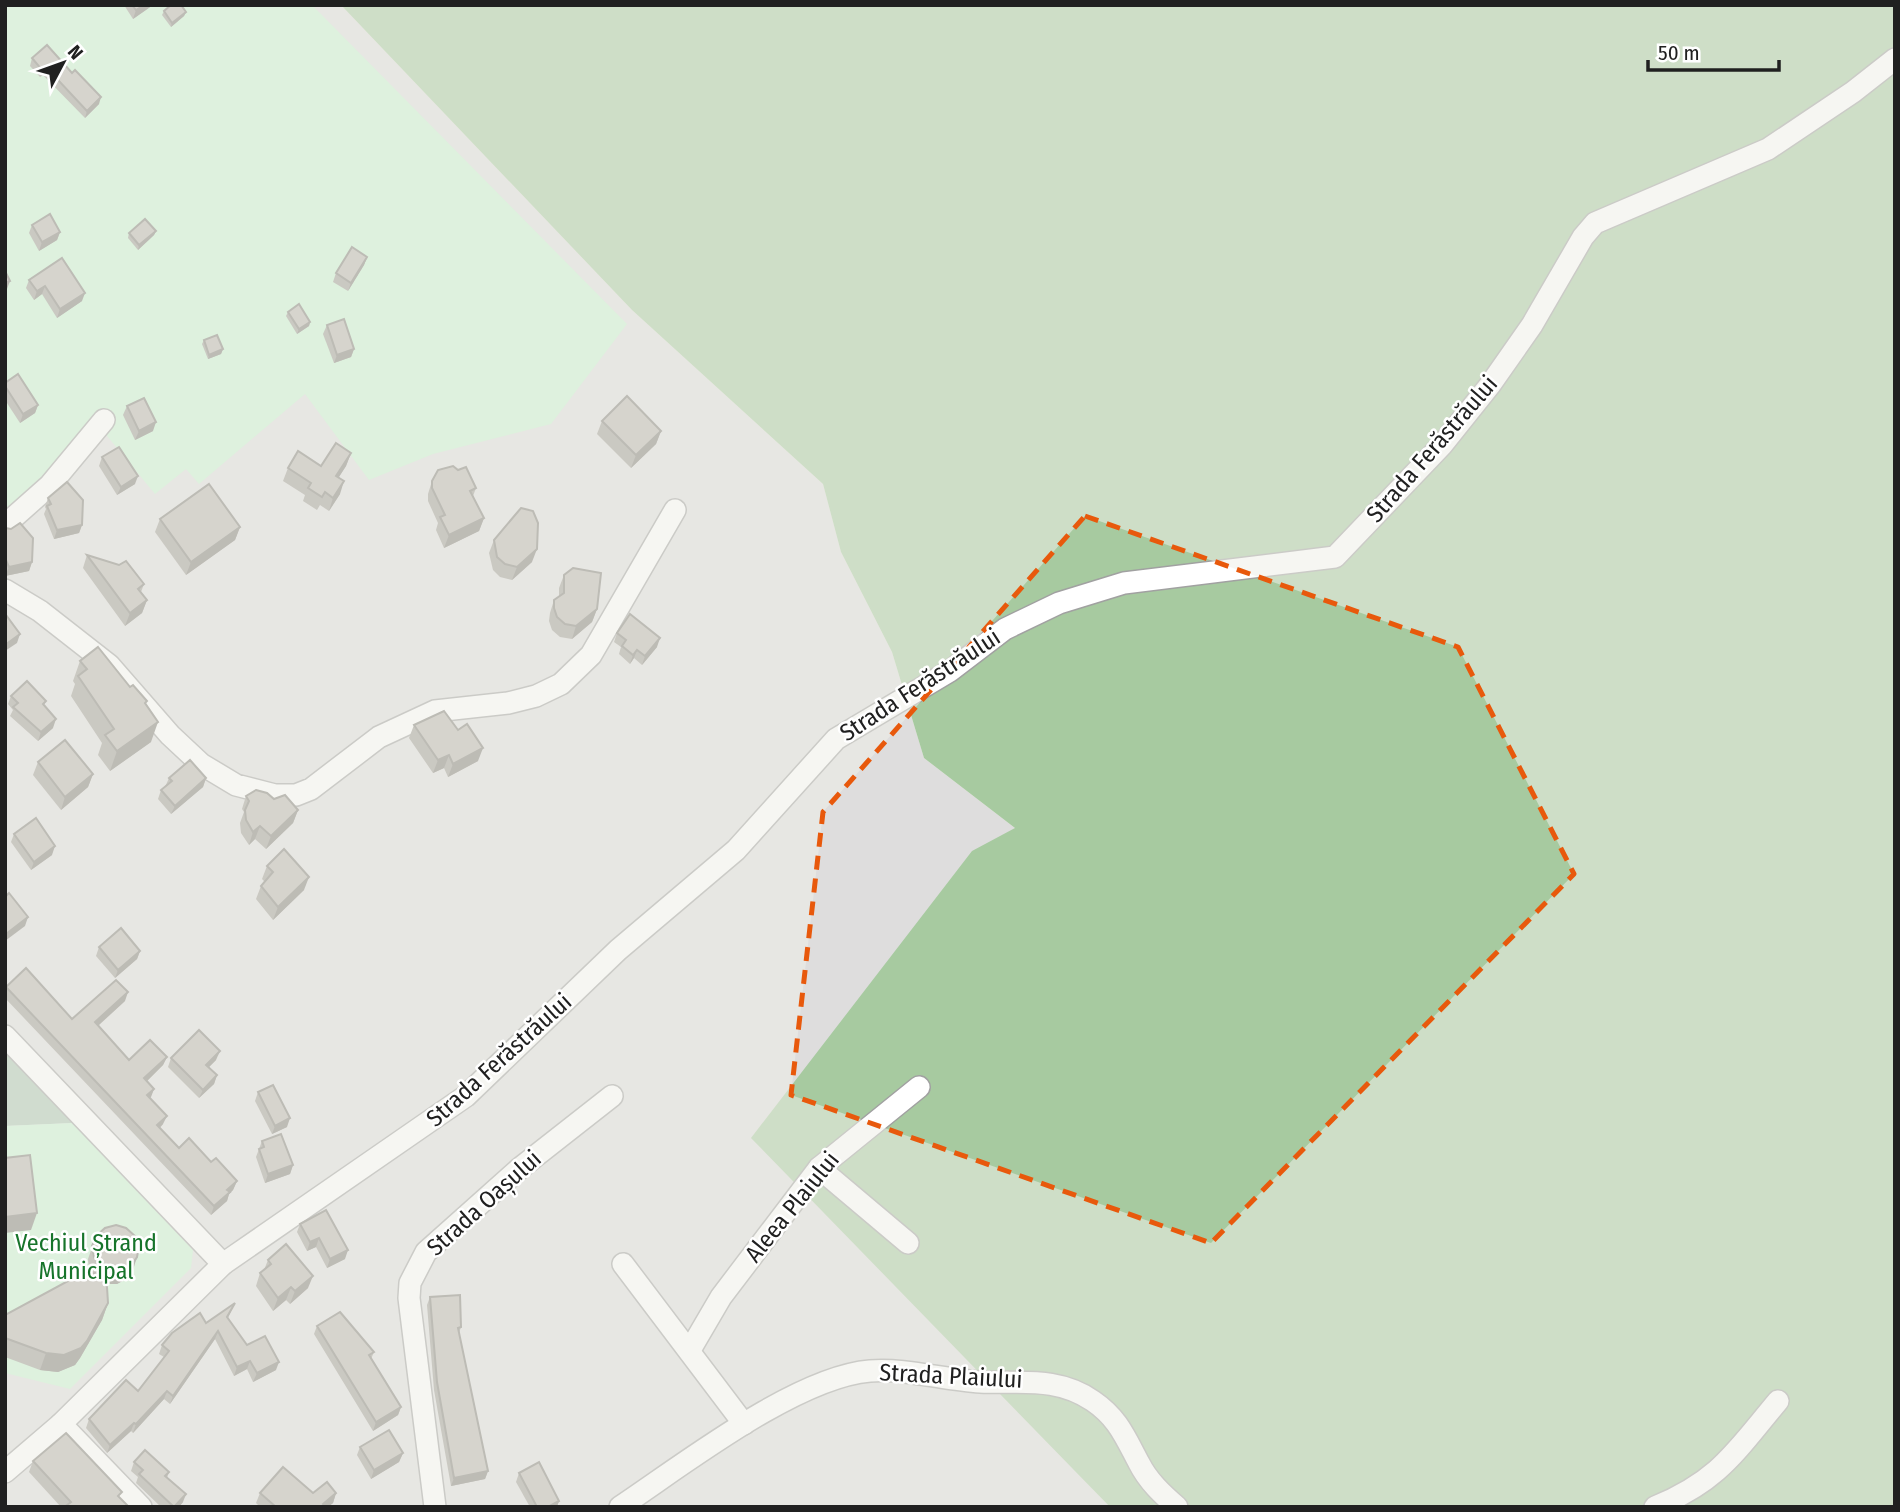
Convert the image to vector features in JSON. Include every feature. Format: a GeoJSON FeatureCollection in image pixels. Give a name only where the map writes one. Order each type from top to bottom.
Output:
{"type":"FeatureCollection","features":[{"type":"Feature","properties":{"kind":"street","name":"Strada Ferăstrăului"},"geometry":{"type":"LineString","coordinates":[[5,1472],[61,1424],[223,1264],[466,1096],[618,950],[736,850],[836,739],[950,671],[1005,629],[1059,603],[1124,583],[1335,557],[1443,445],[1490,385],[1532,324],[1583,237],[1595,223],[1768,149],[1853,92],[1895,59]]}},
{"type":"Feature","properties":{"kind":"street"},"geometry":{"type":"LineString","coordinates":[[5,525],[50,485],[104,420]]}},
{"type":"Feature","properties":{"kind":"street"},"geometry":{"type":"LineString","coordinates":[[5,590],[40,611],[100,657],[201,764],[236,785],[275,795],[296,795],[311,789],[379,737],[435,711],[508,703],[536,696],[561,684],[591,655],[675,510]]}},
{"type":"Feature","properties":{"kind":"street"},"geometry":{"type":"LineString","coordinates":[[5,1036],[223,1264]]}},
{"type":"Feature","properties":{"kind":"street","name":"Aleea Plaiului"},"geometry":{"type":"LineString","coordinates":[[690,1350],[721,1297],[819,1168],[836,1151],[919,1087]]}},
{"type":"Feature","properties":{"kind":"street","name":"Strada Oașului"},"geometry":{"type":"LineString","coordinates":[[435,1507],[409,1298],[418,1266],[425,1252],[519,1169],[612,1096]]}},
{"type":"Feature","properties":{"kind":"street"},"geometry":{"type":"LineString","coordinates":[[819,1168],[908,1243]]}},
{"type":"Feature","properties":{"kind":"street"},"geometry":{"type":"LineString","coordinates":[[623,1264],[744,1424]]}},
{"type":"Feature","properties":{"kind":"street","name":"Strada Plaiului"},"geometry":{"type":"LineString","coordinates":[[620,1507],[744,1424],[824,1382],[866,1371],[884,1370],[949,1380],[1057,1384],[1091,1399],[1114,1418],[1152,1483],[1177,1507]]}},
{"type":"Feature","properties":{"kind":"street"},"geometry":{"type":"LineString","coordinates":[[1656,1507],[1703,1485],[1719,1471],[1778,1401]]}},
{"type":"Feature","properties":{"kind":"street"},"geometry":{"type":"LineString","coordinates":[[61,1424],[141,1507]]}},
{"type":"Feature","properties":{"kind":"highlighted area"},"geometry":{"type":"Polygon","coordinates":[[[1085,516],[1458,647],[1574,874],[1211,1243],[791,1095],[823,812],[1085,516]]]}},
{"type":"Feature","properties":{"kind":"shaded area"},"geometry":{"type":"Polygon","coordinates":[[[5,5],[341,5],[632,310],[823,484],[841,552],[892,652],[924,758],[1015,828],[1086,1482],[1110,1507],[5,1507],[5,5]]]}},
{"type":"Feature","properties":{"kind":"green space"},"geometry":{"type":"Polygon","coordinates":[[[5,5],[312,5],[627,324],[551,424],[433,454],[369,480],[305,394],[199,484],[186,469],[155,494],[98,425],[5,510],[5,5]]]}},
{"type":"Feature","properties":{"kind":"green space"},"geometry":{"type":"Polygon","coordinates":[[[341,5],[1895,5],[1895,1507],[1110,1507],[751,1138],[972,851],[1015,828],[924,758],[892,652],[841,552],[823,484],[632,310],[341,5]]]}},
{"type":"Feature","properties":{"kind":"green space"},"geometry":{"type":"Polygon","coordinates":[[[5,1052],[73,1123],[5,1126],[5,1052]]]}},
{"type":"Feature","properties":{"kind":"green space","name":"Vechiul Ștrand Municipal"},"geometry":{"type":"Polygon","coordinates":[[[73,1123],[193,1250],[191,1268],[70,1389],[5,1373],[5,1126],[73,1123]]]}},
{"type":"Feature","properties":{"kind":"building"},"geometry":{"type":"Polygon","coordinates":[[[171,5],[181,5],[186,12],[172,23],[164,11],[171,5]]]}},
{"type":"Feature","properties":{"kind":"building"},"geometry":{"type":"Polygon","coordinates":[[[47,45],[72,73],[75,70],[101,97],[87,111],[46,67],[42,70],[32,58],[47,45]]]}},
{"type":"Feature","properties":{"kind":"building"},"geometry":{"type":"Polygon","coordinates":[[[50,214],[60,232],[42,242],[32,225],[50,214]]]}},
{"type":"Feature","properties":{"kind":"building"},"geometry":{"type":"Polygon","coordinates":[[[145,219],[156,231],[139,245],[129,233],[145,219]]]}},
{"type":"Feature","properties":{"kind":"building"},"geometry":{"type":"Polygon","coordinates":[[[352,247],[367,257],[351,283],[336,273],[352,247]]]}},
{"type":"Feature","properties":{"kind":"building"},"geometry":{"type":"Polygon","coordinates":[[[62,258],[85,293],[60,309],[45,286],[37,291],[29,280],[62,258]]]}},
{"type":"Feature","properties":{"kind":"building"},"geometry":{"type":"Polygon","coordinates":[[[299,304],[310,322],[299,329],[288,312],[299,304]]]}},
{"type":"Feature","properties":{"kind":"building"},"geometry":{"type":"Polygon","coordinates":[[[344,319],[354,349],[337,355],[327,325],[344,319]]]}},
{"type":"Feature","properties":{"kind":"building"},"geometry":{"type":"Polygon","coordinates":[[[217,335],[223,349],[209,355],[204,340],[217,335]]]}},
{"type":"Feature","properties":{"kind":"building"},"geometry":{"type":"Polygon","coordinates":[[[18,374],[38,405],[23,414],[5,386],[5,383],[18,374]]]}},
{"type":"Feature","properties":{"kind":"building"},"geometry":{"type":"Polygon","coordinates":[[[627,396],[661,431],[636,455],[602,421],[627,396]]]}},
{"type":"Feature","properties":{"kind":"building"},"geometry":{"type":"Polygon","coordinates":[[[144,398],[156,422],[139,431],[127,406],[144,398]]]}},
{"type":"Feature","properties":{"kind":"building"},"geometry":{"type":"Polygon","coordinates":[[[336,443],[351,453],[336,476],[344,481],[333,498],[325,492],[322,497],[308,488],[311,483],[288,468],[298,451],[321,466],[336,443]]]}},
{"type":"Feature","properties":{"kind":"building"},"geometry":{"type":"Polygon","coordinates":[[[119,447],[138,476],[121,487],[102,457],[119,447]]]}},
{"type":"Feature","properties":{"kind":"building"},"geometry":{"type":"Polygon","coordinates":[[[453,466],[458,470],[466,467],[476,488],[470,491],[484,518],[449,535],[440,517],[445,515],[432,488],[432,481],[438,470],[453,466]]]}},
{"type":"Feature","properties":{"kind":"building"},"geometry":{"type":"Polygon","coordinates":[[[67,482],[83,500],[82,525],[57,530],[47,506],[51,504],[48,498],[67,482]]]}},
{"type":"Feature","properties":{"kind":"building"},"geometry":{"type":"Polygon","coordinates":[[[209,484],[240,527],[191,562],[160,519],[209,484]]]}},
{"type":"Feature","properties":{"kind":"building"},"geometry":{"type":"Polygon","coordinates":[[[521,508],[533,511],[538,523],[537,549],[517,567],[505,564],[497,557],[494,540],[521,508]]]}},
{"type":"Feature","properties":{"kind":"building"},"geometry":{"type":"Polygon","coordinates":[[[20,523],[33,538],[32,562],[9,567],[5,558],[5,528],[11,529],[20,523]]]}},
{"type":"Feature","properties":{"kind":"building"},"geometry":{"type":"Polygon","coordinates":[[[87,555],[119,565],[126,561],[144,584],[138,589],[147,600],[130,613],[87,555]]]}},
{"type":"Feature","properties":{"kind":"building"},"geometry":{"type":"Polygon","coordinates":[[[573,568],[601,573],[597,609],[576,626],[565,624],[557,617],[554,608],[554,600],[564,593],[564,575],[573,568]]]}},
{"type":"Feature","properties":{"kind":"building"},"geometry":{"type":"Polygon","coordinates":[[[630,614],[660,638],[645,656],[637,650],[633,655],[622,646],[626,640],[617,633],[630,614]]]}},
{"type":"Feature","properties":{"kind":"building"},"geometry":{"type":"Polygon","coordinates":[[[5,615],[20,634],[5,645],[5,615]]]}},
{"type":"Feature","properties":{"kind":"building"},"geometry":{"type":"Polygon","coordinates":[[[98,647],[130,687],[133,685],[147,701],[145,703],[158,722],[117,751],[105,735],[114,729],[78,676],[87,669],[80,661],[98,647]]]}},
{"type":"Feature","properties":{"kind":"building"},"geometry":{"type":"Polygon","coordinates":[[[27,681],[46,701],[43,704],[56,719],[41,732],[13,707],[18,703],[11,696],[27,681]]]}},
{"type":"Feature","properties":{"kind":"building"},"geometry":{"type":"Polygon","coordinates":[[[444,711],[458,730],[467,724],[483,748],[453,764],[449,755],[438,760],[414,725],[444,711]]]}},
{"type":"Feature","properties":{"kind":"building"},"geometry":{"type":"Polygon","coordinates":[[[65,740],[93,774],[65,797],[38,762],[65,740]]]}},
{"type":"Feature","properties":{"kind":"building"},"geometry":{"type":"Polygon","coordinates":[[[190,760],[206,778],[175,806],[161,790],[172,781],[169,778],[190,760]]]}},
{"type":"Feature","properties":{"kind":"building"},"geometry":{"type":"Polygon","coordinates":[[[256,790],[267,793],[274,799],[285,795],[298,810],[271,836],[260,826],[253,832],[246,820],[245,810],[249,801],[246,796],[256,790]]]}},
{"type":"Feature","properties":{"kind":"building"},"geometry":{"type":"Polygon","coordinates":[[[36,818],[55,846],[34,862],[14,834],[36,818]]]}},
{"type":"Feature","properties":{"kind":"building"},"geometry":{"type":"Polygon","coordinates":[[[284,849],[309,877],[278,907],[261,886],[273,872],[267,866],[284,849]]]}},
{"type":"Feature","properties":{"kind":"building"},"geometry":{"type":"Polygon","coordinates":[[[9,893],[28,917],[6,934],[5,897],[9,893]]]}},
{"type":"Feature","properties":{"kind":"building"},"geometry":{"type":"Polygon","coordinates":[[[121,928],[140,951],[118,970],[99,947],[121,928]]]}},
{"type":"Feature","properties":{"kind":"building"},"geometry":{"type":"Polygon","coordinates":[[[26,968],[72,1019],[116,980],[128,992],[95,1022],[129,1060],[150,1040],[167,1057],[144,1078],[154,1089],[147,1095],[167,1116],[157,1125],[179,1148],[189,1138],[211,1162],[216,1158],[237,1181],[227,1190],[230,1192],[214,1206],[6,987],[26,968]]]}},
{"type":"Feature","properties":{"kind":"building"},"geometry":{"type":"Polygon","coordinates":[[[199,1030],[220,1051],[206,1065],[217,1075],[203,1090],[171,1058],[199,1030]]]}},
{"type":"Feature","properties":{"kind":"building"},"geometry":{"type":"Polygon","coordinates":[[[273,1085],[290,1118],[275,1126],[258,1092],[273,1085]]]}},
{"type":"Feature","properties":{"kind":"building"},"geometry":{"type":"Polygon","coordinates":[[[281,1134],[293,1165],[268,1174],[259,1149],[264,1147],[262,1141],[281,1134]]]}},
{"type":"Feature","properties":{"kind":"building"},"geometry":{"type":"Polygon","coordinates":[[[30,1155],[37,1213],[5,1217],[5,1158],[30,1155]]]}},
{"type":"Feature","properties":{"kind":"building"},"geometry":{"type":"Polygon","coordinates":[[[326,1210],[348,1250],[330,1259],[319,1238],[310,1242],[300,1224],[326,1210]]]}},
{"type":"Feature","properties":{"kind":"building"},"geometry":{"type":"Polygon","coordinates":[[[116,1225],[126,1228],[135,1236],[139,1246],[137,1257],[131,1266],[121,1271],[104,1272],[94,1257],[92,1246],[96,1236],[105,1228],[116,1225]]]}},
{"type":"Feature","properties":{"kind":"building"},"geometry":{"type":"Polygon","coordinates":[[[286,1244],[313,1276],[295,1291],[291,1287],[278,1298],[260,1273],[271,1264],[268,1260],[286,1244]]]}},
{"type":"Feature","properties":{"kind":"building"},"geometry":{"type":"Polygon","coordinates":[[[96,1273],[107,1287],[108,1303],[81,1348],[64,1355],[46,1353],[5,1338],[5,1315],[79,1275],[96,1273]]]}},
{"type":"Feature","properties":{"kind":"building"},"geometry":{"type":"Polygon","coordinates":[[[460,1295],[461,1327],[458,1328],[488,1471],[454,1478],[437,1382],[430,1297],[460,1295]]]}},
{"type":"Feature","properties":{"kind":"building"},"geometry":{"type":"Polygon","coordinates":[[[235,1303],[227,1317],[247,1345],[265,1336],[279,1362],[257,1373],[250,1361],[237,1367],[218,1331],[173,1396],[167,1391],[136,1424],[110,1445],[89,1419],[126,1380],[138,1391],[169,1351],[162,1345],[172,1333],[200,1313],[206,1323],[235,1303]]]}},
{"type":"Feature","properties":{"kind":"building"},"geometry":{"type":"Polygon","coordinates":[[[340,1312],[374,1352],[369,1355],[401,1407],[376,1422],[317,1326],[340,1312]]]}},
{"type":"Feature","properties":{"kind":"building"},"geometry":{"type":"Polygon","coordinates":[[[389,1430],[403,1453],[374,1470],[360,1447],[389,1430]]]}},
{"type":"Feature","properties":{"kind":"building"},"geometry":{"type":"Polygon","coordinates":[[[66,1433],[122,1492],[118,1496],[129,1507],[67,1505],[71,1502],[33,1461],[66,1433]]]}},
{"type":"Feature","properties":{"kind":"building"},"geometry":{"type":"Polygon","coordinates":[[[145,1450],[169,1472],[165,1476],[186,1494],[174,1507],[139,1474],[143,1470],[134,1462],[145,1450]]]}},
{"type":"Feature","properties":{"kind":"building"},"geometry":{"type":"Polygon","coordinates":[[[539,1462],[559,1501],[548,1507],[537,1507],[519,1473],[539,1462]]]}},
{"type":"Feature","properties":{"kind":"building"},"geometry":{"type":"Polygon","coordinates":[[[283,1467],[313,1493],[327,1482],[336,1493],[323,1504],[326,1507],[276,1507],[260,1493],[283,1467]]]}}]}
